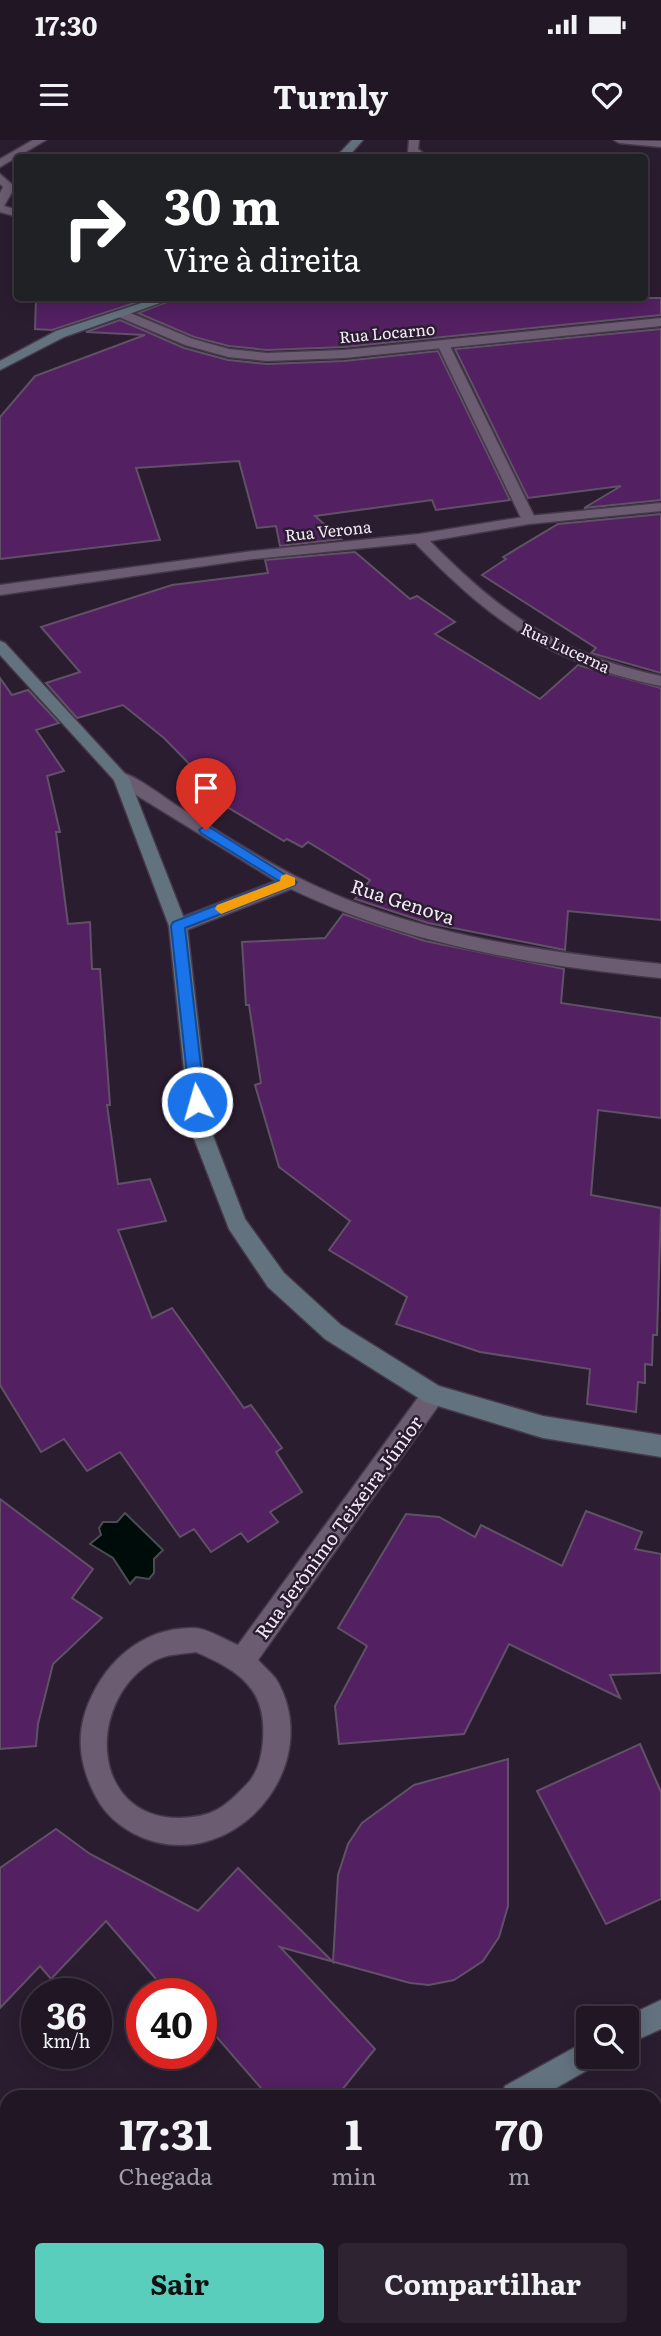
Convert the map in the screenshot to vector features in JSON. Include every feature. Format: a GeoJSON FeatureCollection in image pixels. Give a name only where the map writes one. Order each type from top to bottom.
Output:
{"type":"FeatureCollection","features":[{"type":"Feature","properties":{"kind":"street"},"geometry":{"type":"LineString","coordinates":[[344,154],[358,140]]}},
{"type":"Feature","properties":{"kind":"street"},"geometry":{"type":"LineString","coordinates":[[619,140],[661,144]]}},
{"type":"Feature","properties":{"kind":"street"},"geometry":{"type":"LineString","coordinates":[[16,154],[36,141]]}},
{"type":"Feature","properties":{"kind":"street"},"geometry":{"type":"LineString","coordinates":[[0,177],[9,187],[0,206]]}},
{"type":"Feature","properties":{"kind":"street"},"geometry":{"type":"LineString","coordinates":[[0,366],[60,334],[160,301]]}},
{"type":"Feature","properties":{"kind":"street","name":"Rua Locarno"},"geometry":{"type":"LineString","coordinates":[[122,314],[189,342],[228,353],[267,357],[345,354],[661,322]]}},
{"type":"Feature","properties":{"kind":"street"},"geometry":{"type":"LineString","coordinates":[[443,344],[529,520]]}},
{"type":"Feature","properties":{"kind":"street","name":"Rua Verona"},"geometry":{"type":"LineString","coordinates":[[0,590],[253,555],[419,537],[529,520],[661,507]]}},
{"type":"Feature","properties":{"kind":"street","name":"Rua Lucerna"},"geometry":{"type":"LineString","coordinates":[[419,537],[460,580],[520,628],[587,660],[632,676],[661,681]]}},
{"type":"Feature","properties":{"kind":"street"},"geometry":{"type":"LineString","coordinates":[[0,646],[121,778],[178,926],[200,1128],[236,1223],[276,1280],[333,1332],[433,1395],[543,1427],[661,1446]]}},
{"type":"Feature","properties":{"kind":"street","name":"Rua Genova"},"geometry":{"type":"LineString","coordinates":[[121,778],[290,882],[382,920],[478,946],[661,971]]}},
{"type":"Feature","properties":{"kind":"street"},"geometry":{"type":"LineString","coordinates":[[178,926],[290,882]]}},
{"type":"Feature","properties":{"kind":"street","name":"Rua Jerônimo Teixeira Júnior"},"geometry":{"type":"LineString","coordinates":[[243,1658],[433,1395]]}},
{"type":"Feature","properties":{"kind":"street"},"geometry":{"type":"LineString","coordinates":[[196,1640],[221,1646],[243,1658],[261,1677],[272,1700],[278,1726],[276,1754],[266,1780],[249,1803],[227,1821],[201,1832],[173,1833],[147,1828],[124,1814],[107,1793],[96,1768],[92,1741],[97,1713],[107,1688],[124,1667],[146,1651],[170,1642],[196,1640]]}},
{"type":"Feature","properties":{"kind":"street"},"geometry":{"type":"LineString","coordinates":[[639,2025],[661,2014]]}},
{"type":"Feature","properties":{"kind":"street"},"geometry":{"type":"LineString","coordinates":[[525,2090],[576,2061]]}},
{"type":"Feature","properties":{"kind":"shaded area"},"geometry":{"type":"Polygon","coordinates":[[[125,1513],[163,1550],[154,1559],[154,1573],[149,1579],[136,1577],[130,1584],[113,1558],[90,1544],[101,1535],[99,1528],[103,1522],[117,1522],[125,1513]]]}},
{"type":"Feature","properties":{"kind":"building"},"geometry":{"type":"Polygon","coordinates":[[[648,298],[661,298],[661,315],[344,347],[267,350],[229,346],[194,337],[138,313],[169,301],[648,301],[648,298]]]}},
{"type":"Feature","properties":{"kind":"building"},"geometry":{"type":"Polygon","coordinates":[[[36,301],[141,301],[52,330],[35,329],[36,301]]]}},
{"type":"Feature","properties":{"kind":"building"},"geometry":{"type":"Polygon","coordinates":[[[120,320],[184,348],[228,360],[267,364],[344,361],[438,351],[510,500],[436,510],[432,500],[315,516],[341,539],[280,546],[276,526],[257,528],[239,461],[136,468],[160,540],[0,559],[0,417],[35,376],[145,335],[86,332],[120,320]]]}},
{"type":"Feature","properties":{"kind":"building"},"geometry":{"type":"Polygon","coordinates":[[[661,329],[661,500],[584,508],[621,486],[528,498],[455,349],[661,329]]]}},
{"type":"Feature","properties":{"kind":"building"},"geometry":{"type":"Polygon","coordinates":[[[661,514],[661,673],[591,653],[596,648],[482,575],[506,559],[503,557],[558,524],[661,514]]]}},
{"type":"Feature","properties":{"kind":"building"},"geometry":{"type":"Polygon","coordinates":[[[355,552],[410,599],[417,596],[455,622],[435,634],[540,699],[578,665],[661,688],[661,920],[568,911],[565,950],[428,923],[355,899],[370,880],[308,842],[302,847],[287,839],[284,841],[192,786],[204,779],[164,738],[123,705],[77,718],[46,683],[80,672],[41,627],[172,585],[268,573],[265,560],[355,552]]]}},
{"type":"Feature","properties":{"kind":"building"},"geometry":{"type":"Polygon","coordinates":[[[0,678],[12,695],[28,690],[59,723],[36,730],[64,771],[47,776],[60,832],[56,832],[68,924],[90,922],[92,969],[100,969],[110,1105],[107,1105],[118,1184],[150,1179],[166,1221],[118,1230],[152,1318],[172,1308],[244,1408],[251,1405],[282,1448],[276,1452],[302,1492],[270,1512],[278,1522],[248,1542],[241,1533],[211,1552],[194,1529],[180,1537],[120,1452],[87,1471],[64,1439],[41,1452],[0,1385],[0,678]]]}},
{"type":"Feature","properties":{"kind":"building"},"geometry":{"type":"Polygon","coordinates":[[[343,914],[425,941],[564,969],[561,1003],[661,1018],[661,1118],[598,1110],[591,1195],[661,1208],[657,1335],[653,1335],[652,1365],[645,1364],[645,1383],[638,1382],[636,1412],[587,1404],[590,1369],[480,1352],[396,1324],[407,1297],[329,1250],[350,1221],[279,1167],[255,1085],[261,1083],[249,1005],[246,1005],[242,942],[325,938],[343,914]]]}},
{"type":"Feature","properties":{"kind":"building"},"geometry":{"type":"Polygon","coordinates":[[[0,1499],[93,1569],[72,1598],[102,1618],[53,1664],[38,1724],[36,1746],[0,1749],[0,1499]]]}},
{"type":"Feature","properties":{"kind":"building"},"geometry":{"type":"Polygon","coordinates":[[[586,1511],[642,1532],[635,1549],[661,1554],[661,1673],[610,1675],[620,1698],[509,1644],[464,1734],[339,1744],[335,1706],[367,1646],[338,1628],[406,1514],[439,1517],[475,1537],[481,1525],[562,1566],[586,1511]]]}},
{"type":"Feature","properties":{"kind":"building"},"geometry":{"type":"Polygon","coordinates":[[[640,1744],[661,1792],[661,1899],[606,1924],[537,1791],[640,1744]]]}},
{"type":"Feature","properties":{"kind":"building"},"geometry":{"type":"Polygon","coordinates":[[[508,1759],[508,1906],[499,1937],[483,1961],[454,1980],[429,1985],[410,1983],[333,1962],[338,1875],[348,1844],[362,1823],[414,1785],[508,1759]]]}},
{"type":"Feature","properties":{"kind":"building"},"geometry":{"type":"Polygon","coordinates":[[[56,1829],[90,1854],[198,1911],[238,1868],[333,1962],[280,1947],[375,2049],[342,2090],[263,2090],[217,2037],[217,1978],[155,1978],[106,1921],[52,1978],[40,1966],[29,1978],[21,1978],[21,1986],[0,2008],[0,1868],[56,1829]]]}},
{"type":"Feature","properties":{"kind":"slow traffic"},"geometry":{"type":"LineString","coordinates":[[221,909],[290,882],[286,879]]}},
{"type":"Feature","properties":{"kind":"route"},"geometry":{"type":"LineString","coordinates":[[197,1102],[178,926],[290,882],[206,830]]}}]}
